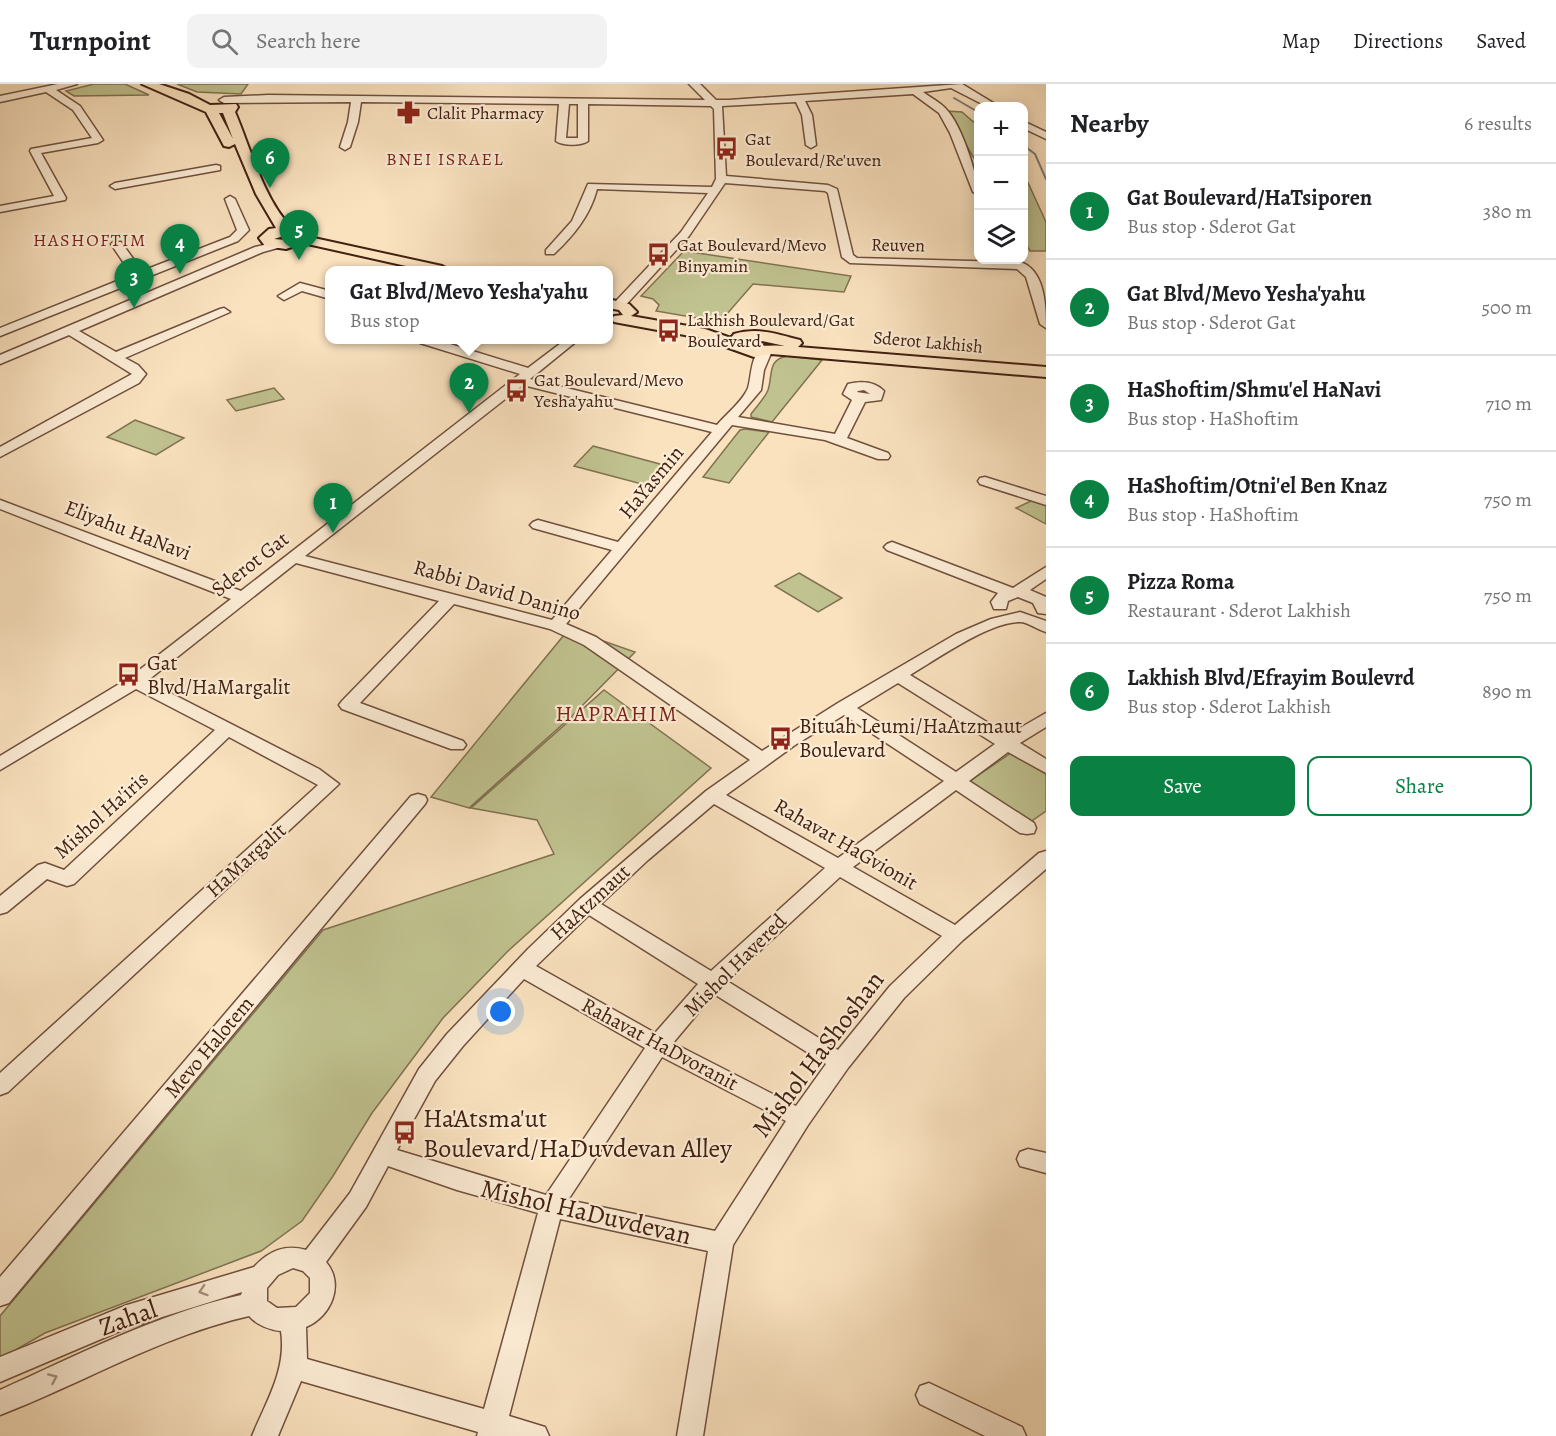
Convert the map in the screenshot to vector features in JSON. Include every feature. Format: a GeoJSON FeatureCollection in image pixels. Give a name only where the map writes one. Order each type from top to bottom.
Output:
{"type":"FeatureCollection","features":[{"type":"Feature","properties":{"kind":"main road"},"geometry":{"type":"LineString","coordinates":[[148,84],[185,97],[221,105]]}},
{"type":"Feature","properties":{"kind":"main road"},"geometry":{"type":"LineString","coordinates":[[167,84],[221,105],[230,112],[259,184],[280,225],[282,238]]}},
{"type":"Feature","properties":{"kind":"main road"},"geometry":{"type":"LineString","coordinates":[[221,105],[261,207],[282,238],[399,266]]}},
{"type":"Feature","properties":{"kind":"main road"},"geometry":{"type":"LineString","coordinates":[[282,238],[422,266]]}},
{"type":"Feature","properties":{"kind":"main road"},"geometry":{"type":"LineString","coordinates":[[617,312],[745,344],[770,346]]}},
{"type":"Feature","properties":{"kind":"main road","name":"Sderot Lakhish"},"geometry":{"type":"LineString","coordinates":[[770,346],[833,348],[1046,365]]}},
{"type":"Feature","properties":{"kind":"main road","name":"Sderot Lakhish"},"geometry":{"type":"LineString","coordinates":[[770,346],[1046,372]]}},
{"type":"Feature","properties":{"kind":"street"},"geometry":{"type":"LineString","coordinates":[[0,97],[72,84]]}},
{"type":"Feature","properties":{"kind":"street"},"geometry":{"type":"LineString","coordinates":[[617,312],[685,234],[719,184],[713,104],[694,84]]}},
{"type":"Feature","properties":{"kind":"street"},"geometry":{"type":"LineString","coordinates":[[221,105],[258,98],[356,99],[473,96],[564,101],[693,100],[713,104],[915,91],[954,84],[985,102]]}},
{"type":"Feature","properties":{"kind":"street"},"geometry":{"type":"LineString","coordinates":[[0,209],[61,198],[35,151],[98,141],[77,108],[51,87]]}},
{"type":"Feature","properties":{"kind":"street"},"geometry":{"type":"LineString","coordinates":[[915,91],[943,111],[955,133],[974,182]]}},
{"type":"Feature","properties":{"kind":"street"},"geometry":{"type":"LineString","coordinates":[[345,147],[353,122],[356,99]]}},
{"type":"Feature","properties":{"kind":"street"},"geometry":{"type":"LineString","coordinates":[[800,100],[807,115],[811,145]]}},
{"type":"Feature","properties":{"kind":"street"},"geometry":{"type":"LineString","coordinates":[[564,101],[561,141],[583,141],[583,101]]}},
{"type":"Feature","properties":{"kind":"street"},"geometry":{"type":"LineString","coordinates":[[661,101],[713,104],[772,101]]}},
{"type":"Feature","properties":{"kind":"street"},"geometry":{"type":"LineString","coordinates":[[1028,127],[1046,136]]}},
{"type":"Feature","properties":{"kind":"street"},"geometry":{"type":"LineString","coordinates":[[115,186],[216,168]]}},
{"type":"Feature","properties":{"kind":"street"},"geometry":{"type":"LineString","coordinates":[[550,252],[580,219],[589,200],[592,186],[719,184]]}},
{"type":"Feature","properties":{"kind":"street","name":"Reuven"},"geometry":{"type":"LineString","coordinates":[[719,184],[828,188],[833,191],[848,257],[854,261],[974,262]]}},
{"type":"Feature","properties":{"kind":"street"},"geometry":{"type":"LineString","coordinates":[[0,333],[240,235],[243,230],[230,199]]}},
{"type":"Feature","properties":{"kind":"street"},"geometry":{"type":"LineString","coordinates":[[0,355],[69,330],[282,238]]}},
{"type":"Feature","properties":{"kind":"street"},"geometry":{"type":"LineString","coordinates":[[0,355],[282,238]]}},
{"type":"Feature","properties":{"kind":"street"},"geometry":{"type":"LineString","coordinates":[[117,244],[134,271],[141,277]]}},
{"type":"Feature","properties":{"kind":"street"},"geometry":{"type":"LineString","coordinates":[[1017,264],[1032,276],[1046,324]]}},
{"type":"Feature","properties":{"kind":"street"},"geometry":{"type":"LineString","coordinates":[[284,296],[300,287],[325,294]]}},
{"type":"Feature","properties":{"kind":"street"},"geometry":{"type":"LineString","coordinates":[[115,357],[224,312]]}},
{"type":"Feature","properties":{"kind":"street"},"geometry":{"type":"LineString","coordinates":[[0,453],[60,418],[134,380],[140,374],[69,330]]}},
{"type":"Feature","properties":{"kind":"street"},"geometry":{"type":"LineString","coordinates":[[438,344],[523,376],[726,425],[801,430],[839,440],[883,456]]}},
{"type":"Feature","properties":{"kind":"street","name":"Sderot Gat"},"geometry":{"type":"LineString","coordinates":[[0,764],[135,682],[565,344]]}},
{"type":"Feature","properties":{"kind":"street"},"geometry":{"type":"LineString","coordinates":[[745,344],[755,360],[757,370]]}},
{"type":"Feature","properties":{"kind":"street","name":"HaYasmin"},"geometry":{"type":"LineString","coordinates":[[538,525],[623,548],[754,390],[757,370],[770,346]]}},
{"type":"Feature","properties":{"kind":"street"},"geometry":{"type":"LineString","coordinates":[[839,440],[860,399]]}},
{"type":"Feature","properties":{"kind":"street"},"geometry":{"type":"LineString","coordinates":[[985,481],[1046,501]]}},
{"type":"Feature","properties":{"kind":"street","name":"Eliyahu HaNavi"},"geometry":{"type":"LineString","coordinates":[[0,504],[242,597]]}},
{"type":"Feature","properties":{"kind":"street"},"geometry":{"type":"LineString","coordinates":[[892,547],[974,580],[1007,598],[1030,594],[1045,606]]}},
{"type":"Feature","properties":{"kind":"street"},"geometry":{"type":"LineString","coordinates":[[556,626],[623,548]]}},
{"type":"Feature","properties":{"kind":"street","name":"Rabbi David Danino"},"geometry":{"type":"LineString","coordinates":[[294,558],[556,626],[590,641],[762,760]]}},
{"type":"Feature","properties":{"kind":"street","name":"HaAtzmaut"},"geometry":{"type":"LineString","coordinates":[[962,637],[1007,598],[1046,572]]}},
{"type":"Feature","properties":{"kind":"street"},"geometry":{"type":"LineString","coordinates":[[450,598],[348,705],[457,745]]}},
{"type":"Feature","properties":{"kind":"street"},"geometry":{"type":"LineString","coordinates":[[1007,598],[1008,613],[1046,627]]}},
{"type":"Feature","properties":{"kind":"street","name":"HaAtzmaut"},"geometry":{"type":"LineString","coordinates":[[312,1262],[358,1200],[427,1075],[455,1040],[522,968],[648,848],[713,795],[844,707],[962,637],[997,622],[1038,615],[1045,606]]}},
{"type":"Feature","properties":{"kind":"street"},"geometry":{"type":"LineString","coordinates":[[898,675],[1046,767]]}},
{"type":"Feature","properties":{"kind":"street","name":"HaMargalit"},"geometry":{"type":"LineString","coordinates":[[0,1086],[330,784],[313,772],[135,682]]}},
{"type":"Feature","properties":{"kind":"street"},"geometry":{"type":"LineString","coordinates":[[844,707],[1027,828]]}},
{"type":"Feature","properties":{"kind":"street","name":"Mishol Havered"},"geometry":{"type":"LineString","coordinates":[[492,1430],[551,1207],[658,1045],[712,982],[838,868],[1008,743],[1046,719]]}},
{"type":"Feature","properties":{"kind":"street","name":"Mishol Ha'iris"},"geometry":{"type":"LineString","coordinates":[[0,907],[45,870],[67,879],[226,730]]}},
{"type":"Feature","properties":{"kind":"street","name":"Rahavat HaGvionit"},"geometry":{"type":"LineString","coordinates":[[713,795],[956,935]]}},
{"type":"Feature","properties":{"kind":"street","name":"Mevo Halotem"},"geometry":{"type":"LineString","coordinates":[[0,1294],[418,800]]}},
{"type":"Feature","properties":{"kind":"street","name":"Mishol HaShoshan"},"geometry":{"type":"LineString","coordinates":[[690,1436],[721,1244],[800,1118],[840,1062],[897,992],[956,935],[1046,858]]}},
{"type":"Feature","properties":{"kind":"street"},"geometry":{"type":"LineString","coordinates":[[587,904],[840,1062]]}},
{"type":"Feature","properties":{"kind":"street","name":"Rahavat HaDvoranit"},"geometry":{"type":"LineString","coordinates":[[522,968],[658,1045],[800,1118]]}},
{"type":"Feature","properties":{"kind":"street","name":"Mishol HaDuvdevan"},"geometry":{"type":"LineString","coordinates":[[383,1155],[457,1180],[551,1207],[721,1244]]}},
{"type":"Feature","properties":{"kind":"street"},"geometry":{"type":"LineString","coordinates":[[303,1258],[312,1262],[325,1282],[322,1299],[310,1312],[292,1320],[274,1319],[266,1315],[256,1303],[254,1294],[259,1276],[274,1262],[283,1259],[303,1258]]}},
{"type":"Feature","properties":{"kind":"street","name":"Zahal"},"geometry":{"type":"LineString","coordinates":[[0,1370],[41,1351],[177,1299],[259,1276]]}},
{"type":"Feature","properties":{"kind":"street","name":"Zahal"},"geometry":{"type":"LineString","coordinates":[[0,1403],[118,1350],[208,1314],[256,1303]]}},
{"type":"Feature","properties":{"kind":"street"},"geometry":{"type":"LineString","coordinates":[[265,1436],[294,1367],[295,1340],[292,1320]]}},
{"type":"Feature","properties":{"kind":"street"},"geometry":{"type":"LineString","coordinates":[[294,1367],[492,1430],[536,1436]]}},
{"type":"Feature","properties":{"kind":"street"},"geometry":{"type":"LineString","coordinates":[[929,1395],[1013,1436]]}},
{"type":"Feature","properties":{"kind":"green space"},"geometry":{"type":"Polygon","coordinates":[[[94,84],[125,84],[149,95],[74,96],[66,91],[94,84]]]}},
{"type":"Feature","properties":{"kind":"green space"},"geometry":{"type":"Polygon","coordinates":[[[177,84],[248,84],[241,94],[197,92],[177,84]]]}},
{"type":"Feature","properties":{"kind":"green space"},"geometry":{"type":"Polygon","coordinates":[[[946,111],[962,112],[974,122],[974,158],[946,111]]]}},
{"type":"Feature","properties":{"kind":"green space"},"geometry":{"type":"Polygon","coordinates":[[[1028,183],[1046,222],[1046,251],[1030,251],[1028,247],[1028,183]]]}},
{"type":"Feature","properties":{"kind":"green space"},"geometry":{"type":"Polygon","coordinates":[[[684,251],[851,276],[844,292],[753,284],[720,322],[656,311],[659,305],[653,299],[641,296],[684,251]]]}},
{"type":"Feature","properties":{"kind":"green space"},"geometry":{"type":"Polygon","coordinates":[[[787,356],[822,360],[772,422],[751,417],[768,390],[776,361],[787,356]]]}},
{"type":"Feature","properties":{"kind":"green space"},"geometry":{"type":"Polygon","coordinates":[[[274,388],[284,399],[236,411],[227,400],[274,388]]]}},
{"type":"Feature","properties":{"kind":"green space"},"geometry":{"type":"Polygon","coordinates":[[[135,420],[184,438],[156,455],[107,437],[135,420]]]}},
{"type":"Feature","properties":{"kind":"green space"},"geometry":{"type":"Polygon","coordinates":[[[740,430],[769,432],[729,483],[703,477],[740,430]]]}},
{"type":"Feature","properties":{"kind":"green space"},"geometry":{"type":"Polygon","coordinates":[[[593,446],[671,467],[653,487],[574,466],[593,446]]]}},
{"type":"Feature","properties":{"kind":"green space"},"geometry":{"type":"Polygon","coordinates":[[[1033,500],[1046,504],[1046,524],[1016,508],[1033,500]]]}},
{"type":"Feature","properties":{"kind":"green space"},"geometry":{"type":"Polygon","coordinates":[[[799,573],[842,598],[818,612],[775,586],[799,573]]]}},
{"type":"Feature","properties":{"kind":"green space"},"geometry":{"type":"Polygon","coordinates":[[[569,629],[635,652],[573,715],[469,808],[431,797],[569,629]]]}},
{"type":"Feature","properties":{"kind":"green space"},"geometry":{"type":"Polygon","coordinates":[[[604,690],[711,768],[507,952],[443,1018],[372,1113],[302,1221],[261,1251],[45,1333],[0,1359],[0,1316],[323,930],[554,854],[537,820],[471,808],[604,690]]]}},
{"type":"Feature","properties":{"kind":"green space"},"geometry":{"type":"Polygon","coordinates":[[[1011,753],[1046,774],[1046,811],[1030,822],[967,783],[1011,753]]]}},
{"type":"Feature","properties":{"kind":"waterway"},"geometry":{"type":"LineString","coordinates":[[954,98],[974,110]]}},
{"type":"Feature","properties":{"kind":"waterway"},"geometry":{"type":"LineString","coordinates":[[1028,149],[1035,154],[1046,179]]}},
{"type":"Feature","properties":{"kind":"place","name":"Clalit Pharmacy"},"geometry":{"type":"Point","coordinates":[409,113]}},
{"type":"Feature","properties":{"kind":"place","name":"Gat Boulevard/Re'uven"},"geometry":{"type":"Point","coordinates":[727,149]}},
{"type":"Feature","properties":{"kind":"place","name":"Lakhish Blvd/Efrayim Boulevrd"},"geometry":{"type":"Point","coordinates":[270,188]}},
{"type":"Feature","properties":{"kind":"place","name":"Gat Boulevard/Mevo Binyamin"},"geometry":{"type":"Point","coordinates":[659,255]}},
{"type":"Feature","properties":{"kind":"place","name":"Pizza Roma"},"geometry":{"type":"Point","coordinates":[299,260]}},
{"type":"Feature","properties":{"kind":"place","name":"HaShoftim/Otni'el Ben Knaz"},"geometry":{"type":"Point","coordinates":[180,274]}},
{"type":"Feature","properties":{"kind":"place","name":"HaShoftim/Shmu'el HaNavi"},"geometry":{"type":"Point","coordinates":[134,308]}},
{"type":"Feature","properties":{"kind":"place","name":"Lakhish Boulevard/Gat Boulevard"},"geometry":{"type":"Point","coordinates":[669,330]}},
{"type":"Feature","properties":{"kind":"place","name":"Gat Boulevard/Mevo Yesha'yahu"},"geometry":{"type":"Point","coordinates":[516,390]}},
{"type":"Feature","properties":{"kind":"place","name":"Gat Blvd/Mevo Yesha'yahu"},"geometry":{"type":"Point","coordinates":[469,413]}},
{"type":"Feature","properties":{"kind":"place","name":"Gat Boulevard/HaTsiporen"},"geometry":{"type":"Point","coordinates":[333,533]}},
{"type":"Feature","properties":{"kind":"place","name":"Gat Blvd/HaMargalit"},"geometry":{"type":"Point","coordinates":[129,675]}},
{"type":"Feature","properties":{"kind":"place","name":"Bituah Leumi/HaAtzmaut Boulevard"},"geometry":{"type":"Point","coordinates":[781,738]}},
{"type":"Feature","properties":{"kind":"place","name":"Ha'Atsma'ut Boulevard/HaDuvdevan Alley"},"geometry":{"type":"Point","coordinates":[405,1133]}},
{"type":"Feature","properties":{"kind":"district","name":"BNEI ISRAEL"},"geometry":{"type":"Point","coordinates":[445,159]}},
{"type":"Feature","properties":{"kind":"district","name":"HASHOFTIM"},"geometry":{"type":"Point","coordinates":[90,240]}},
{"type":"Feature","properties":{"kind":"district","name":"HAPRAHIM"},"geometry":{"type":"Point","coordinates":[617,714]}}]}
